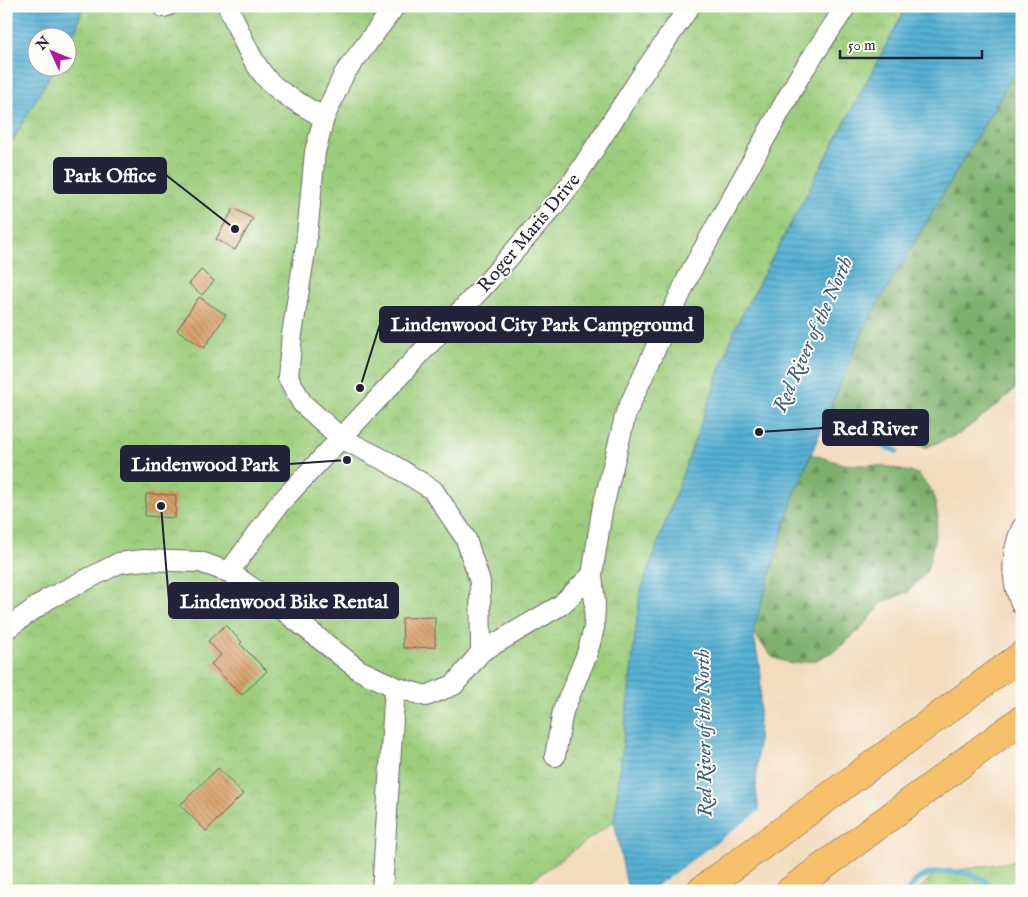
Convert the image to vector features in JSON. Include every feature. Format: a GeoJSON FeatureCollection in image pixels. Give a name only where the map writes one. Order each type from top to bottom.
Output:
{"type":"FeatureCollection","features":[{"type":"Feature","properties":{"kind":"highway"},"geometry":{"type":"LineString","coordinates":[[700,891],[1022,655]]}},
{"type":"Feature","properties":{"kind":"highway"},"geometry":{"type":"LineString","coordinates":[[790,891],[1022,720]]}},
{"type":"Feature","properties":{"kind":"street"},"geometry":{"type":"LineString","coordinates":[[228,6],[252,56],[267,79],[285,94],[324,118]]}},
{"type":"Feature","properties":{"kind":"street"},"geometry":{"type":"LineString","coordinates":[[395,6],[344,74],[324,118],[315,152],[306,245],[292,334],[288,377],[302,404],[341,438],[388,462],[433,490],[466,539],[480,582],[481,652]]}},
{"type":"Feature","properties":{"kind":"street","name":"Roger Maris Drive"},"geometry":{"type":"LineString","coordinates":[[229,572],[279,504],[483,287],[553,207],[574,180],[644,72],[690,6]]}},
{"type":"Feature","properties":{"kind":"street"},"geometry":{"type":"LineString","coordinates":[[555,756],[563,711],[587,654],[594,628],[595,603],[592,575],[602,511],[626,413],[688,275],[799,77],[846,6]]}},
{"type":"Feature","properties":{"kind":"street"},"geometry":{"type":"LineString","coordinates":[[1022,528],[1014,549],[1012,572],[1022,605]]}},
{"type":"Feature","properties":{"kind":"street"},"geometry":{"type":"LineString","coordinates":[[6,628],[48,599],[119,564],[144,560],[200,562],[229,572],[270,600],[359,670],[395,686],[426,696],[454,684],[481,652],[561,605],[592,575]]}},
{"type":"Feature","properties":{"kind":"street"},"geometry":{"type":"LineString","coordinates":[[382,891],[395,686]]}},
{"type":"Feature","properties":{"kind":"green space"},"geometry":{"type":"Polygon","coordinates":[[[83,6],[907,6],[736,326],[640,593],[614,821],[517,891],[6,891],[6,152],[48,78],[78,78],[77,26],[83,6]]]}},
{"type":"Feature","properties":{"kind":"green space"},"geometry":{"type":"Polygon","coordinates":[[[1022,60],[1022,382],[1000,403],[959,434],[925,448],[829,410],[864,328],[1022,60]]]}},
{"type":"Feature","properties":{"kind":"green space"},"geometry":{"type":"Polygon","coordinates":[[[811,454],[843,464],[885,466],[918,474],[933,492],[938,517],[927,571],[908,592],[883,602],[860,630],[836,650],[816,660],[791,664],[772,657],[752,631],[793,497],[811,454]]]}},
{"type":"Feature","properties":{"kind":"green space"},"geometry":{"type":"Polygon","coordinates":[[[1022,860],[1022,891],[918,891],[934,874],[1022,860]]]}},
{"type":"Feature","properties":{"kind":"water"},"geometry":{"type":"Polygon","coordinates":[[[6,6],[83,6],[76,28],[28,28],[28,78],[48,78],[6,152],[6,6]]]}},
{"type":"Feature","properties":{"kind":"water","name":"Red River of the North"},"geometry":{"type":"Polygon","coordinates":[[[907,6],[1022,6],[1022,60],[864,328],[793,497],[753,631],[761,675],[756,787],[768,891],[628,891],[614,821],[640,593],[736,326],[907,6]]]}},
{"type":"Feature","properties":{"kind":"pier"},"geometry":{"type":"Polygon","coordinates":[[[761,810],[770,891],[650,891],[761,810]]]}},
{"type":"Feature","properties":{"kind":"building"},"geometry":{"type":"Polygon","coordinates":[[[234,208],[253,219],[235,250],[216,239],[234,208]]]}},
{"type":"Feature","properties":{"kind":"building"},"geometry":{"type":"Polygon","coordinates":[[[201,270],[214,281],[202,295],[189,284],[201,270]]]}},
{"type":"Feature","properties":{"kind":"building"},"geometry":{"type":"Polygon","coordinates":[[[199,297],[226,315],[204,348],[177,330],[199,297]]]}},
{"type":"Feature","properties":{"kind":"building"},"geometry":{"type":"Polygon","coordinates":[[[146,494],[176,495],[175,518],[145,516],[146,494]]]}},
{"type":"Feature","properties":{"kind":"building"},"geometry":{"type":"Polygon","coordinates":[[[435,617],[435,647],[403,648],[402,618],[435,617]]]}},
{"type":"Feature","properties":{"kind":"building"},"geometry":{"type":"Polygon","coordinates":[[[225,625],[242,642],[240,644],[267,671],[242,695],[211,664],[221,655],[208,641],[225,625]]]}},
{"type":"Feature","properties":{"kind":"building"},"geometry":{"type":"Polygon","coordinates":[[[218,768],[243,794],[206,831],[180,805],[218,768]]]}},
{"type":"Feature","properties":{"kind":"waterway"},"geometry":{"type":"LineString","coordinates":[[817,422],[897,451]]}},
{"type":"Feature","properties":{"kind":"waterway"},"geometry":{"type":"LineString","coordinates":[[908,891],[917,880],[925,875],[950,871],[982,879],[992,891]]}},
{"type":"Feature","properties":{"kind":"place","name":"Park Office"},"geometry":{"type":"Point","coordinates":[235,229]}},
{"type":"Feature","properties":{"kind":"place","name":"Lindenwood City Park Campground"},"geometry":{"type":"Point","coordinates":[360,388]}},
{"type":"Feature","properties":{"kind":"place","name":"Red River"},"geometry":{"type":"Point","coordinates":[759,432]}},
{"type":"Feature","properties":{"kind":"place","name":"Lindenwood Park"},"geometry":{"type":"Point","coordinates":[347,460]}},
{"type":"Feature","properties":{"kind":"place","name":"Lindenwood Bike Rental"},"geometry":{"type":"Point","coordinates":[161,506]}}]}
